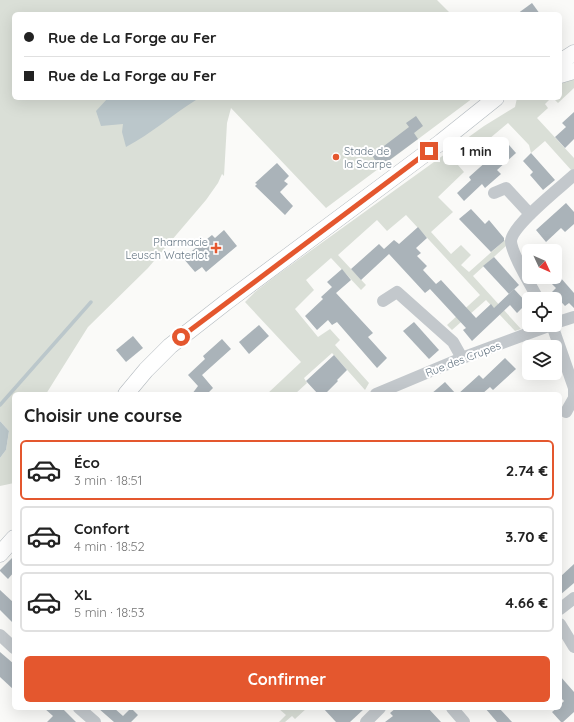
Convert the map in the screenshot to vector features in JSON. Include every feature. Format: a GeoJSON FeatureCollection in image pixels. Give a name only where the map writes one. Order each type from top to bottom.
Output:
{"type":"FeatureCollection","features":[{"type":"Feature","properties":{"kind":"main road"},"geometry":{"type":"LineString","coordinates":[[562,61],[574,53]]}},
{"type":"Feature","properties":{"kind":"main road"},"geometry":{"type":"LineString","coordinates":[[562,74],[574,71]]}},
{"type":"Feature","properties":{"kind":"main road"},"geometry":{"type":"LineString","coordinates":[[128,392],[146,370],[170,346],[460,128],[494,100]]}},
{"type":"Feature","properties":{"kind":"main road"},"geometry":{"type":"LineString","coordinates":[[460,128],[505,100]]}},
{"type":"Feature","properties":{"kind":"main road"},"geometry":{"type":"LineString","coordinates":[[0,554],[12,540]]}},
{"type":"Feature","properties":{"kind":"street"},"geometry":{"type":"LineString","coordinates":[[534,292],[513,251],[511,242],[512,234],[530,214],[574,175]]}},
{"type":"Feature","properties":{"kind":"street"},"geometry":{"type":"LineString","coordinates":[[494,193],[506,188],[530,214]]}},
{"type":"Feature","properties":{"kind":"street"},"geometry":{"type":"LineString","coordinates":[[383,301],[397,292],[453,342],[462,358]]}},
{"type":"Feature","properties":{"kind":"street"},"geometry":{"type":"LineString","coordinates":[[562,321],[574,317]]}},
{"type":"Feature","properties":{"kind":"street","name":"Rue des Crupes"},"geometry":{"type":"LineString","coordinates":[[381,392],[462,358],[532,332]]}},
{"type":"Feature","properties":{"kind":"street"},"geometry":{"type":"LineString","coordinates":[[554,332],[574,388],[574,398],[566,412]]}},
{"type":"Feature","properties":{"kind":"street"},"geometry":{"type":"LineString","coordinates":[[562,607],[574,598]]}},
{"type":"Feature","properties":{"kind":"street"},"geometry":{"type":"LineString","coordinates":[[562,627],[574,647]]}},
{"type":"Feature","properties":{"kind":"street"},"geometry":{"type":"LineString","coordinates":[[0,635],[12,646]]}},
{"type":"Feature","properties":{"kind":"street"},"geometry":{"type":"LineString","coordinates":[[82,710],[95,722]]}},
{"type":"Feature","properties":{"kind":"street"},"geometry":{"type":"LineString","coordinates":[[366,722],[378,710]]}},
{"type":"Feature","properties":{"kind":"street"},"geometry":{"type":"LineString","coordinates":[[454,710],[464,722]]}},
{"type":"Feature","properties":{"kind":"shaded area"},"geometry":{"type":"Polygon","coordinates":[[[0,0],[437,0],[449,12],[12,12],[12,100],[470,100],[326,208],[231,108],[227,123],[224,176],[222,174],[218,183],[206,200],[148,268],[88,327],[47,392],[12,392],[12,483],[0,486],[0,458],[6,450],[9,431],[0,421],[0,0]]]}},
{"type":"Feature","properties":{"kind":"shaded area"},"geometry":{"type":"Polygon","coordinates":[[[574,76],[574,88],[562,99],[562,79],[574,76]]]}},
{"type":"Feature","properties":{"kind":"shaded area"},"geometry":{"type":"Polygon","coordinates":[[[106,100],[196,100],[126,147],[122,132],[123,124],[101,126],[96,111],[106,100]]]}},
{"type":"Feature","properties":{"kind":"shaded area"},"geometry":{"type":"Polygon","coordinates":[[[517,100],[549,100],[545,104],[548,108],[537,118],[574,158],[574,169],[572,171],[545,141],[531,153],[529,145],[508,123],[458,165],[464,172],[438,197],[453,212],[431,232],[451,254],[461,245],[471,255],[461,265],[469,272],[506,239],[507,245],[473,276],[521,329],[515,331],[486,300],[452,330],[447,325],[480,295],[406,215],[387,231],[377,220],[338,255],[366,285],[361,290],[331,258],[306,280],[314,290],[295,309],[318,337],[330,329],[340,340],[335,345],[369,383],[365,390],[332,353],[304,378],[307,383],[297,392],[269,392],[301,362],[245,302],[277,275],[484,126],[515,107],[517,100]]]}},
{"type":"Feature","properties":{"kind":"shaded area"},"geometry":{"type":"Polygon","coordinates":[[[0,421],[9,431],[6,450],[0,458],[0,421]]]}},
{"type":"Feature","properties":{"kind":"shaded area"},"geometry":{"type":"Polygon","coordinates":[[[280,710],[305,710],[295,719],[292,716],[285,722],[279,722],[286,715],[280,710]]]}},
{"type":"Feature","properties":{"kind":"building"},"geometry":{"type":"Polygon","coordinates":[[[532,3],[539,12],[520,12],[532,3]]]}},
{"type":"Feature","properties":{"kind":"building"},"geometry":{"type":"Polygon","coordinates":[[[574,112],[574,139],[565,148],[555,137],[566,127],[562,123],[574,112]]]}},
{"type":"Feature","properties":{"kind":"building"},"geometry":{"type":"Polygon","coordinates":[[[416,116],[423,126],[414,133],[418,139],[380,167],[371,154],[409,127],[406,123],[416,116]]]}},
{"type":"Feature","properties":{"kind":"building"},"geometry":{"type":"Polygon","coordinates":[[[509,145],[516,153],[497,170],[501,174],[485,188],[482,184],[464,201],[457,193],[471,180],[469,177],[488,160],[486,158],[494,152],[498,156],[509,145]]]}},
{"type":"Feature","properties":{"kind":"building"},"geometry":{"type":"Polygon","coordinates":[[[531,153],[555,180],[543,190],[530,175],[533,172],[523,161],[531,153]]]}},
{"type":"Feature","properties":{"kind":"building"},"geometry":{"type":"Polygon","coordinates":[[[277,163],[289,176],[284,181],[288,184],[280,192],[293,206],[285,215],[255,186],[257,184],[255,183],[277,163]]]}},
{"type":"Feature","properties":{"kind":"building"},"geometry":{"type":"Polygon","coordinates":[[[566,203],[574,212],[574,224],[565,232],[561,228],[546,242],[536,230],[566,203]]]}},
{"type":"Feature","properties":{"kind":"building"},"geometry":{"type":"Polygon","coordinates":[[[471,209],[485,224],[489,220],[504,238],[504,241],[491,252],[459,219],[471,209]]]}},
{"type":"Feature","properties":{"kind":"building"},"geometry":{"type":"Polygon","coordinates":[[[418,227],[427,238],[416,248],[421,253],[417,256],[427,266],[423,270],[436,284],[441,280],[476,318],[491,304],[494,308],[514,289],[522,298],[522,308],[517,313],[510,305],[472,341],[463,330],[466,328],[430,289],[425,293],[389,254],[361,280],[351,269],[379,244],[384,249],[394,240],[399,244],[418,227]]]}},
{"type":"Feature","properties":{"kind":"building"},"geometry":{"type":"Polygon","coordinates":[[[224,230],[237,246],[206,272],[202,267],[195,272],[183,258],[212,235],[215,238],[224,230]]]}},
{"type":"Feature","properties":{"kind":"building"},"geometry":{"type":"Polygon","coordinates":[[[494,257],[519,285],[509,294],[483,266],[494,257]]]}},
{"type":"Feature","properties":{"kind":"building"},"geometry":{"type":"Polygon","coordinates":[[[342,269],[351,280],[336,293],[373,333],[368,337],[387,358],[377,368],[337,322],[332,325],[328,320],[317,330],[305,316],[323,299],[321,297],[332,287],[327,282],[342,269]]]}},
{"type":"Feature","properties":{"kind":"building"},"geometry":{"type":"Polygon","coordinates":[[[562,279],[574,293],[574,308],[569,303],[565,306],[562,303],[562,292],[552,292],[556,288],[552,284],[562,284],[562,279]]]}},
{"type":"Feature","properties":{"kind":"building"},"geometry":{"type":"Polygon","coordinates":[[[414,322],[439,350],[429,359],[403,331],[414,322]]]}},
{"type":"Feature","properties":{"kind":"building"},"geometry":{"type":"Polygon","coordinates":[[[259,325],[269,336],[249,354],[239,342],[259,325]]]}},
{"type":"Feature","properties":{"kind":"building"},"geometry":{"type":"Polygon","coordinates":[[[133,336],[143,348],[126,362],[116,350],[133,336]]]}},
{"type":"Feature","properties":{"kind":"building"},"geometry":{"type":"Polygon","coordinates":[[[222,339],[231,349],[202,375],[213,388],[209,392],[194,392],[198,386],[188,375],[205,359],[203,356],[222,339]]]}},
{"type":"Feature","properties":{"kind":"building"},"geometry":{"type":"Polygon","coordinates":[[[334,355],[347,370],[327,392],[316,392],[306,381],[334,355]]]}},
{"type":"Feature","properties":{"kind":"building"},"geometry":{"type":"Polygon","coordinates":[[[505,358],[516,369],[493,390],[490,387],[484,392],[460,392],[479,375],[483,379],[505,358]]]}},
{"type":"Feature","properties":{"kind":"building"},"geometry":{"type":"Polygon","coordinates":[[[445,382],[454,392],[433,392],[445,382]]]}},
{"type":"Feature","properties":{"kind":"building"},"geometry":{"type":"Polygon","coordinates":[[[12,558],[12,574],[8,579],[0,570],[12,558]]]}},
{"type":"Feature","properties":{"kind":"building"},"geometry":{"type":"Polygon","coordinates":[[[574,564],[574,583],[562,593],[562,575],[574,564]]]}},
{"type":"Feature","properties":{"kind":"building"},"geometry":{"type":"Polygon","coordinates":[[[0,590],[12,601],[12,622],[0,610],[0,590]]]}},
{"type":"Feature","properties":{"kind":"building"},"geometry":{"type":"Polygon","coordinates":[[[0,652],[12,662],[12,688],[0,677],[0,652]]]}},
{"type":"Feature","properties":{"kind":"building"},"geometry":{"type":"Polygon","coordinates":[[[562,678],[574,692],[574,712],[563,722],[561,722],[552,712],[554,710],[562,710],[562,703],[564,701],[562,699],[562,678]]]}},
{"type":"Feature","properties":{"kind":"building"},"geometry":{"type":"Polygon","coordinates":[[[46,710],[64,710],[76,722],[47,722],[53,716],[46,710]]]}},
{"type":"Feature","properties":{"kind":"building"},"geometry":{"type":"Polygon","coordinates":[[[100,710],[116,710],[123,716],[129,710],[133,710],[138,715],[131,722],[114,722],[100,710]]]}},
{"type":"Feature","properties":{"kind":"building"},"geometry":{"type":"Polygon","coordinates":[[[325,710],[363,710],[350,722],[336,722],[325,710]]]}},
{"type":"Feature","properties":{"kind":"building"},"geometry":{"type":"Polygon","coordinates":[[[394,710],[430,710],[441,722],[385,722],[393,716],[390,713],[394,710]]]}},
{"type":"Feature","properties":{"kind":"building"},"geometry":{"type":"Polygon","coordinates":[[[487,710],[501,710],[512,722],[497,722],[487,710]]]}},
{"type":"Feature","properties":{"kind":"waterway"},"geometry":{"type":"LineString","coordinates":[[0,405],[91,302]]}},
{"type":"Feature","properties":{"kind":"place","name":"Stade de la Scarpe"},"geometry":{"type":"Point","coordinates":[336,157]}},
{"type":"Feature","properties":{"kind":"place","name":"Pharmacie Leusch Waterlot"},"geometry":{"type":"Point","coordinates":[216,248]}},
{"type":"Feature","properties":{"kind":"route"},"geometry":{"type":"LineString","coordinates":[[181,337],[208,315],[429,151]]}}]}
